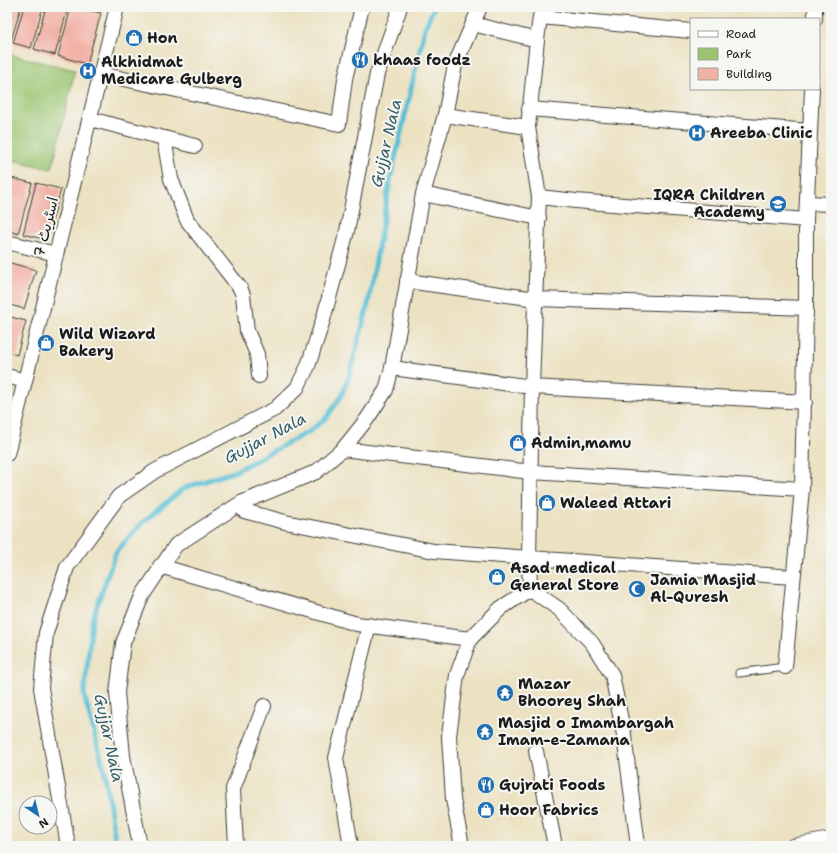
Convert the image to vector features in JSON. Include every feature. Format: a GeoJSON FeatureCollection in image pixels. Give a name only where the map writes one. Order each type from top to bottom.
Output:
{"type":"FeatureCollection","features":[{"type":"Feature","properties":{"kind":"street","name":"اسٹریٹ 7"},"geometry":{"type":"LineString","coordinates":[[7,454],[117,7]]}},
{"type":"Feature","properties":{"kind":"street"},"geometry":{"type":"LineString","coordinates":[[100,74],[339,124],[345,79],[362,7]]}},
{"type":"Feature","properties":{"kind":"street"},"geometry":{"type":"LineString","coordinates":[[68,846],[42,688],[46,633],[68,567],[119,496],[155,471],[275,409],[296,388],[308,366],[324,320],[347,231],[377,74],[400,7]]}},
{"type":"Feature","properties":{"kind":"street"},"geometry":{"type":"LineString","coordinates":[[140,846],[123,756],[117,693],[123,642],[142,596],[160,566],[176,546],[241,503],[316,472],[343,449],[367,419],[386,390],[392,368],[424,194],[446,115],[455,65],[480,7]]}},
{"type":"Feature","properties":{"kind":"street"},"geometry":{"type":"LineString","coordinates":[[815,7],[815,18]]}},
{"type":"Feature","properties":{"kind":"street"},"geometry":{"type":"LineString","coordinates":[[530,589],[529,559],[532,387],[539,197],[528,128],[537,40],[542,12],[690,31]]}},
{"type":"Feature","properties":{"kind":"street"},"geometry":{"type":"LineString","coordinates":[[473,24],[537,40]]}},
{"type":"Feature","properties":{"kind":"street"},"geometry":{"type":"LineString","coordinates":[[785,667],[802,489],[805,402],[806,220],[812,90]]}},
{"type":"Feature","properties":{"kind":"street"},"geometry":{"type":"LineString","coordinates":[[529,109],[810,131]]}},
{"type":"Feature","properties":{"kind":"street"},"geometry":{"type":"LineString","coordinates":[[446,115],[528,128]]}},
{"type":"Feature","properties":{"kind":"street"},"geometry":{"type":"LineString","coordinates":[[90,119],[195,146]]}},
{"type":"Feature","properties":{"kind":"street"},"geometry":{"type":"LineString","coordinates":[[164,138],[171,179],[187,220],[240,288],[243,295],[247,331],[257,354],[258,376]]}},
{"type":"Feature","properties":{"kind":"street"},"geometry":{"type":"LineString","coordinates":[[424,194],[539,218]]}},
{"type":"Feature","properties":{"kind":"street"},"geometry":{"type":"LineString","coordinates":[[539,197],[576,202],[806,220]]}},
{"type":"Feature","properties":{"kind":"street"},"geometry":{"type":"LineString","coordinates":[[807,203],[831,204]]}},
{"type":"Feature","properties":{"kind":"street"},"geometry":{"type":"LineString","coordinates":[[7,242],[56,254]]}},
{"type":"Feature","properties":{"kind":"street"},"geometry":{"type":"LineString","coordinates":[[407,281],[536,299],[806,308]]}},
{"type":"Feature","properties":{"kind":"street"},"geometry":{"type":"LineString","coordinates":[[392,368],[532,387],[805,402]]}},
{"type":"Feature","properties":{"kind":"street"},"geometry":{"type":"LineString","coordinates":[[7,376],[25,381]]}},
{"type":"Feature","properties":{"kind":"street"},"geometry":{"type":"LineString","coordinates":[[343,449],[531,472],[802,489]]}},
{"type":"Feature","properties":{"kind":"street"},"geometry":{"type":"LineString","coordinates":[[241,503],[244,511],[293,524],[434,551],[793,577]]}},
{"type":"Feature","properties":{"kind":"street"},"geometry":{"type":"LineString","coordinates":[[160,566],[342,620],[470,639]]}},
{"type":"Feature","properties":{"kind":"street"},"geometry":{"type":"LineString","coordinates":[[462,846],[453,799],[449,736],[457,675],[470,639],[501,608],[530,589]]}},
{"type":"Feature","properties":{"kind":"street"},"geometry":{"type":"LineString","coordinates":[[530,589],[559,609],[592,643],[612,675],[624,735],[638,846]]}},
{"type":"Feature","properties":{"kind":"street"},"geometry":{"type":"LineString","coordinates":[[351,846],[336,758],[369,625]]}},
{"type":"Feature","properties":{"kind":"street"},"geometry":{"type":"LineString","coordinates":[[236,846],[233,789],[264,706]]}},
{"type":"Feature","properties":{"kind":"street"},"geometry":{"type":"LineString","coordinates":[[536,751],[555,846]]}},
{"type":"Feature","properties":{"kind":"street"},"geometry":{"type":"LineString","coordinates":[[793,846],[831,839]]}},
{"type":"Feature","properties":{"kind":"lane"},"geometry":{"type":"LineString","coordinates":[[739,674],[785,667]]}},
{"type":"Feature","properties":{"kind":"green space"},"geometry":{"type":"Polygon","coordinates":[[[7,54],[75,70],[52,169],[7,159],[7,54]]]}},
{"type":"Feature","properties":{"kind":"building"},"geometry":{"type":"Polygon","coordinates":[[[7,7],[21,7],[9,47],[7,46],[7,7]]]}},
{"type":"Feature","properties":{"kind":"building"},"geometry":{"type":"Polygon","coordinates":[[[24,7],[43,7],[31,48],[13,43],[24,7]]]}},
{"type":"Feature","properties":{"kind":"building"},"geometry":{"type":"Polygon","coordinates":[[[46,7],[68,7],[55,55],[34,49],[46,7]]]}},
{"type":"Feature","properties":{"kind":"building"},"geometry":{"type":"Polygon","coordinates":[[[71,7],[101,13],[87,64],[58,56],[71,7]]]}},
{"type":"Feature","properties":{"kind":"building"},"geometry":{"type":"Polygon","coordinates":[[[7,177],[32,183],[18,234],[7,230],[7,177]]]}},
{"type":"Feature","properties":{"kind":"building"},"geometry":{"type":"Polygon","coordinates":[[[36,183],[61,189],[47,240],[23,234],[36,183]]]}},
{"type":"Feature","properties":{"kind":"building"},"geometry":{"type":"Polygon","coordinates":[[[7,262],[36,270],[24,309],[7,304],[7,262]]]}},
{"type":"Feature","properties":{"kind":"building"},"geometry":{"type":"Polygon","coordinates":[[[7,316],[26,321],[17,355],[7,352],[7,316]]]}},
{"type":"Feature","properties":{"kind":"building"},"geometry":{"type":"Polygon","coordinates":[[[7,388],[11,389],[8,406],[7,406],[7,388]]]}},
{"type":"Feature","properties":{"kind":"waterway","name":"Gujjar Nala"},"geometry":{"type":"LineString","coordinates":[[116,846],[104,769],[84,695],[92,620],[116,552],[143,522],[184,488],[236,471],[310,431],[327,417],[342,395],[350,373],[368,305],[390,181],[425,28],[434,7]]}},
{"type":"Feature","properties":{"kind":"place","name":"Hon"},"geometry":{"type":"Point","coordinates":[134,38]}},
{"type":"Feature","properties":{"kind":"place","name":"khaas foodz"},"geometry":{"type":"Point","coordinates":[360,60]}},
{"type":"Feature","properties":{"kind":"place","name":"Alkhidmat Medicare Gulberg"},"geometry":{"type":"Point","coordinates":[88,71]}},
{"type":"Feature","properties":{"kind":"place","name":"Areeba Clinic"},"geometry":{"type":"Point","coordinates":[697,133]}},
{"type":"Feature","properties":{"kind":"place","name":"IQRA Children Academy"},"geometry":{"type":"Point","coordinates":[778,204]}},
{"type":"Feature","properties":{"kind":"place","name":"Wild Wizard Bakery"},"geometry":{"type":"Point","coordinates":[46,343]}},
{"type":"Feature","properties":{"kind":"place","name":"Admin,mamu"},"geometry":{"type":"Point","coordinates":[518,443]}},
{"type":"Feature","properties":{"kind":"place","name":"Waleed Attari"},"geometry":{"type":"Point","coordinates":[547,503]}},
{"type":"Feature","properties":{"kind":"place","name":"Asad medical General Store"},"geometry":{"type":"Point","coordinates":[497,577]}},
{"type":"Feature","properties":{"kind":"place","name":"Jamia Masjid Al-Quresh"},"geometry":{"type":"Point","coordinates":[637,589]}},
{"type":"Feature","properties":{"kind":"place","name":"Mazar Bhoorey Shah"},"geometry":{"type":"Point","coordinates":[505,693]}},
{"type":"Feature","properties":{"kind":"place","name":"Masjid o Imambargah Imam-e-Zamana"},"geometry":{"type":"Point","coordinates":[485,732]}},
{"type":"Feature","properties":{"kind":"place","name":"Gujrati Foods"},"geometry":{"type":"Point","coordinates":[486,785]}},
{"type":"Feature","properties":{"kind":"place","name":"Hoor Fabrics"},"geometry":{"type":"Point","coordinates":[486,810]}}]}
